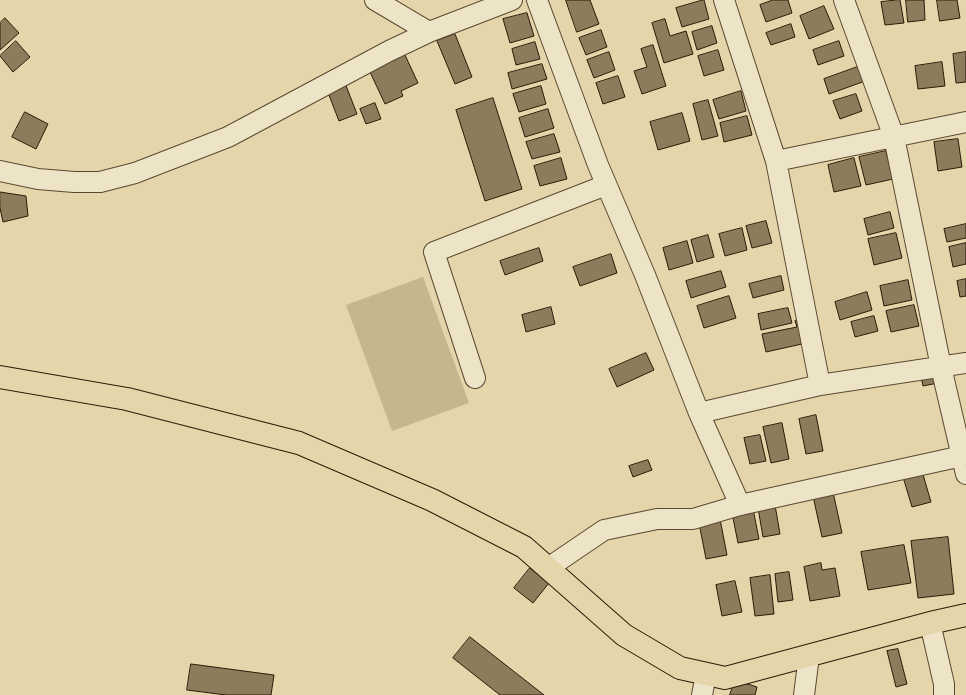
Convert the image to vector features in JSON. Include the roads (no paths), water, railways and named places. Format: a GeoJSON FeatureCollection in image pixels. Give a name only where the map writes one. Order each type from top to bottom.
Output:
{"type":"FeatureCollection","features":[{"type":"Feature","properties":{"kind":"main road"},"geometry":{"type":"LineString","coordinates":[[0,377],[127,398],[299,443],[432,500],[524,547],[624,635],[680,668],[725,678],[930,623],[966,615]]}},
{"type":"Feature","properties":{"kind":"street"},"geometry":{"type":"LineString","coordinates":[[375,0],[429,32]]}},
{"type":"Feature","properties":{"kind":"street"},"geometry":{"type":"LineString","coordinates":[[0,171],[38,179],[74,182],[100,182],[134,173],[228,137],[389,51],[429,32],[512,0]]}},
{"type":"Feature","properties":{"kind":"street"},"geometry":{"type":"LineString","coordinates":[[537,0],[606,185],[645,276],[699,413],[740,505]]}},
{"type":"Feature","properties":{"kind":"street"},"geometry":{"type":"LineString","coordinates":[[724,0],[776,161],[820,385]]}},
{"type":"Feature","properties":{"kind":"street"},"geometry":{"type":"LineString","coordinates":[[548,568],[604,530],[657,519],[693,519],[740,505],[964,465],[941,367],[894,137],[844,0]]}},
{"type":"Feature","properties":{"kind":"street"},"geometry":{"type":"LineString","coordinates":[[776,161],[966,122]]}},
{"type":"Feature","properties":{"kind":"street"},"geometry":{"type":"LineString","coordinates":[[475,378],[434,252],[606,185]]}},
{"type":"Feature","properties":{"kind":"street"},"geometry":{"type":"LineString","coordinates":[[699,413],[820,385],[966,363]]}},
{"type":"Feature","properties":{"kind":"street"},"geometry":{"type":"LineString","coordinates":[[930,623],[944,684],[944,695]]}},
{"type":"Feature","properties":{"kind":"street"},"geometry":{"type":"LineString","coordinates":[[804,695],[809,656]]}},
{"type":"Feature","properties":{"kind":"street"},"geometry":{"type":"LineString","coordinates":[[702,695],[706,674]]}}]}
